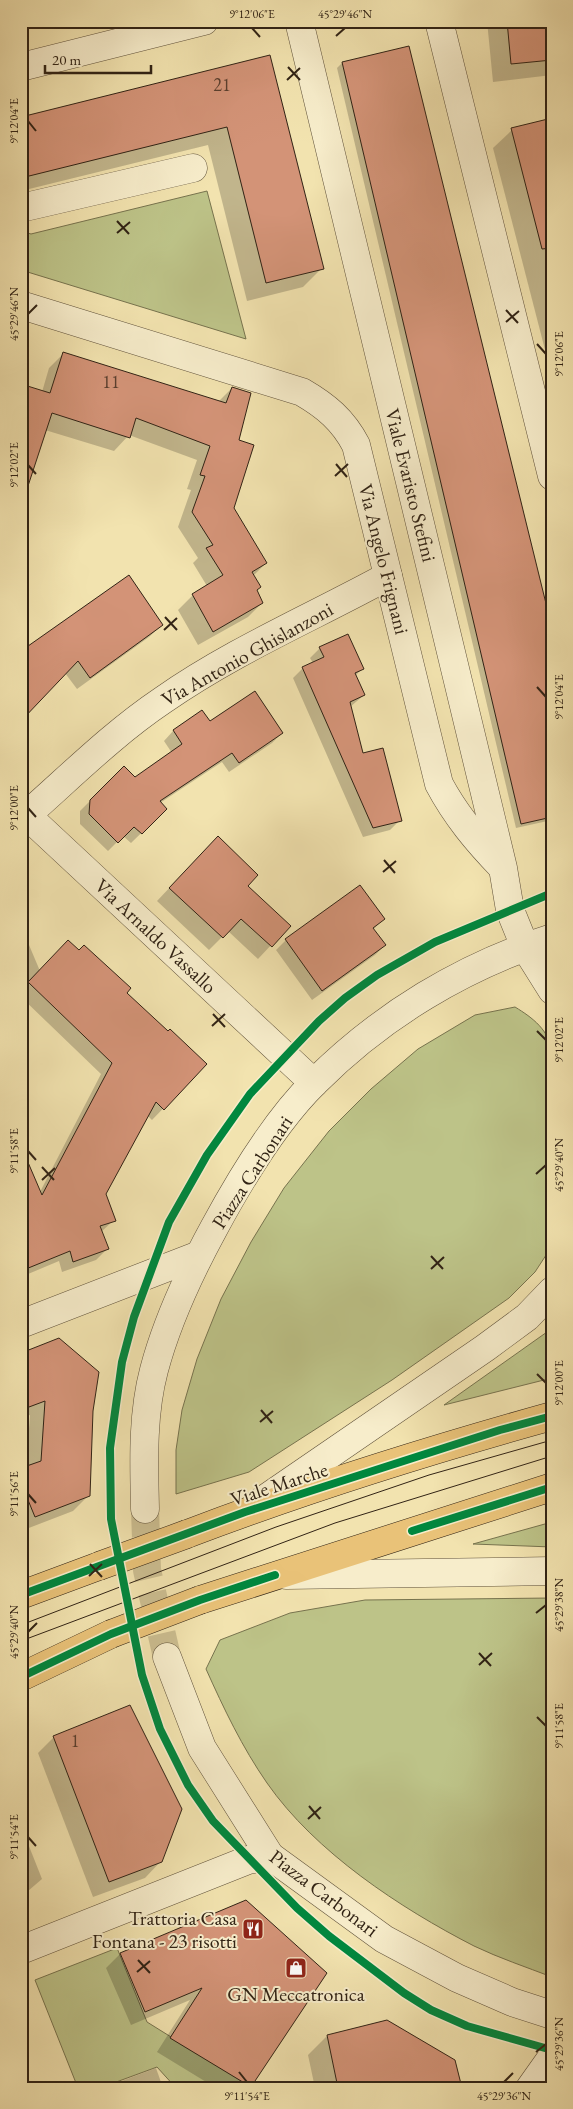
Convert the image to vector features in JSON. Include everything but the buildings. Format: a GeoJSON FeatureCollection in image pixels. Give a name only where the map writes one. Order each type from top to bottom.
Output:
{"type":"FeatureCollection","features":[{"type":"Feature","properties":{"kind":"main road","name":"Viale Marche"},"geometry":{"type":"LineString","coordinates":[[21,1595],[245,1512],[500,1430],[552,1416]]}},
{"type":"Feature","properties":{"kind":"main road"},"geometry":{"type":"LineString","coordinates":[[21,1677],[111,1634],[200,1600],[552,1487]]}},
{"type":"Feature","properties":{"kind":"street"},"geometry":{"type":"LineString","coordinates":[[21,67],[204,21]]}},
{"type":"Feature","properties":{"kind":"street","name":"Viale Evaristo Stefini"},"geometry":{"type":"LineString","coordinates":[[299,21],[503,868],[510,910],[525,947]]}},
{"type":"Feature","properties":{"kind":"street"},"geometry":{"type":"LineString","coordinates":[[439,21],[552,476]]}},
{"type":"Feature","properties":{"kind":"street"},"geometry":{"type":"LineString","coordinates":[[21,208],[192,168]]}},
{"type":"Feature","properties":{"kind":"street","name":"Via Angelo Frignani"},"geometry":{"type":"LineString","coordinates":[[21,305],[302,392],[321,403],[348,429],[356,445],[439,784],[471,835],[503,868]]}},
{"type":"Feature","properties":{"kind":"street","name":"Via Antonio Ghislanzoni"},"geometry":{"type":"LineString","coordinates":[[23,815],[95,753],[162,700],[230,659],[388,576]]}},
{"type":"Feature","properties":{"kind":"street","name":"Via Arnaldo Vassallo"},"geometry":{"type":"LineString","coordinates":[[23,815],[314,1083]]}},
{"type":"Feature","properties":{"kind":"street","name":"Piazza Carbonari"},"geometry":{"type":"LineString","coordinates":[[145,1509],[143,1443],[154,1372],[167,1330],[200,1255],[231,1197],[267,1140],[314,1083],[356,1043],[406,1007],[452,979],[525,947],[552,938]]}},
{"type":"Feature","properties":{"kind":"street"},"geometry":{"type":"LineString","coordinates":[[525,947],[552,990]]}},
{"type":"Feature","properties":{"kind":"street"},"geometry":{"type":"LineString","coordinates":[[21,1324],[200,1255]]}},
{"type":"Feature","properties":{"kind":"street"},"geometry":{"type":"LineString","coordinates":[[245,1512],[492,1343],[527,1317],[552,1291]]}},
{"type":"Feature","properties":{"kind":"street"},"geometry":{"type":"LineString","coordinates":[[274,1575],[552,1571]]}},
{"type":"Feature","properties":{"kind":"street","name":"Piazza Carbonari"},"geometry":{"type":"LineString","coordinates":[[167,1657],[202,1748],[270,1856],[384,1939],[457,1978],[512,2002],[552,2015]]}},
{"type":"Feature","properties":{"kind":"street"},"geometry":{"type":"LineString","coordinates":[[21,1950],[248,1860],[270,1856]]}},
{"type":"Feature","properties":{"kind":"street"},"geometry":{"type":"LineString","coordinates":[[530,2088],[552,2056]]}},
{"type":"Feature","properties":{"kind":"green space"},"geometry":{"type":"Polygon","coordinates":[[[207,191],[246,339],[21,270],[21,231],[31,234],[207,191]]]}},
{"type":"Feature","properties":{"kind":"green space"},"geometry":{"type":"Polygon","coordinates":[[[515,1007],[544,1031],[552,1052],[552,1246],[535,1272],[509,1298],[392,1380],[249,1472],[176,1494],[176,1450],[182,1410],[197,1359],[221,1299],[251,1242],[284,1188],[329,1131],[371,1089],[418,1049],[475,1015],[515,1007]]]}},
{"type":"Feature","properties":{"kind":"green space"},"geometry":{"type":"Polygon","coordinates":[[[552,1327],[552,1378],[444,1405],[547,1332],[552,1327]]]}},
{"type":"Feature","properties":{"kind":"green space"},"geometry":{"type":"Polygon","coordinates":[[[552,1522],[552,1547],[473,1544],[552,1522]]]}},
{"type":"Feature","properties":{"kind":"green space"},"geometry":{"type":"Polygon","coordinates":[[[552,1598],[552,1977],[483,1950],[446,1931],[389,1896],[334,1855],[309,1832],[267,1783],[249,1756],[234,1728],[206,1669],[220,1640],[290,1613],[365,1600],[552,1598]]]}},
{"type":"Feature","properties":{"kind":"green space"},"geometry":{"type":"Polygon","coordinates":[[[117,1948],[147,2022],[253,2088],[176,2088],[157,2067],[100,2088],[78,2088],[35,1980],[117,1948]]]}},
{"type":"Feature","properties":{"kind":"tunnel"},"geometry":{"type":"LineString","coordinates":[[145,1509],[147,1570],[167,1657]]}},
{"type":"Feature","properties":{"kind":"tram line"},"geometry":{"type":"LineString","coordinates":[[21,1625],[276,1527],[429,1475],[552,1440]]}},
{"type":"Feature","properties":{"kind":"tram line"},"geometry":{"type":"LineString","coordinates":[[21,1641],[335,1523],[552,1456]]}},
{"type":"Feature","properties":{"kind":"cycle path"},"geometry":{"type":"LineString","coordinates":[[552,893],[435,942],[377,975],[345,998],[319,1021],[250,1094],[207,1155],[169,1222],[134,1317],[122,1362],[110,1448],[111,1519],[142,1675],[160,1729],[188,1785],[213,1821],[297,1908],[329,1936],[404,1993],[431,2010],[467,2026],[552,2050]]}},
{"type":"Feature","properties":{"kind":"cycle path"},"geometry":{"type":"LineString","coordinates":[[21,1595],[245,1512],[500,1430],[552,1416]]}},
{"type":"Feature","properties":{"kind":"cycle path"},"geometry":{"type":"LineString","coordinates":[[412,1531],[552,1487]]}},
{"type":"Feature","properties":{"kind":"cycle path"},"geometry":{"type":"LineString","coordinates":[[21,1677],[111,1634],[200,1600],[275,1575]]}},
{"type":"Feature","properties":{"kind":"place","name":"Trattoria Casa Fontana - 23 risotti"},"geometry":{"type":"Point","coordinates":[253,1929]}},
{"type":"Feature","properties":{"kind":"place","name":"GN Meccatronica"},"geometry":{"type":"Point","coordinates":[296,1968]}}]}
